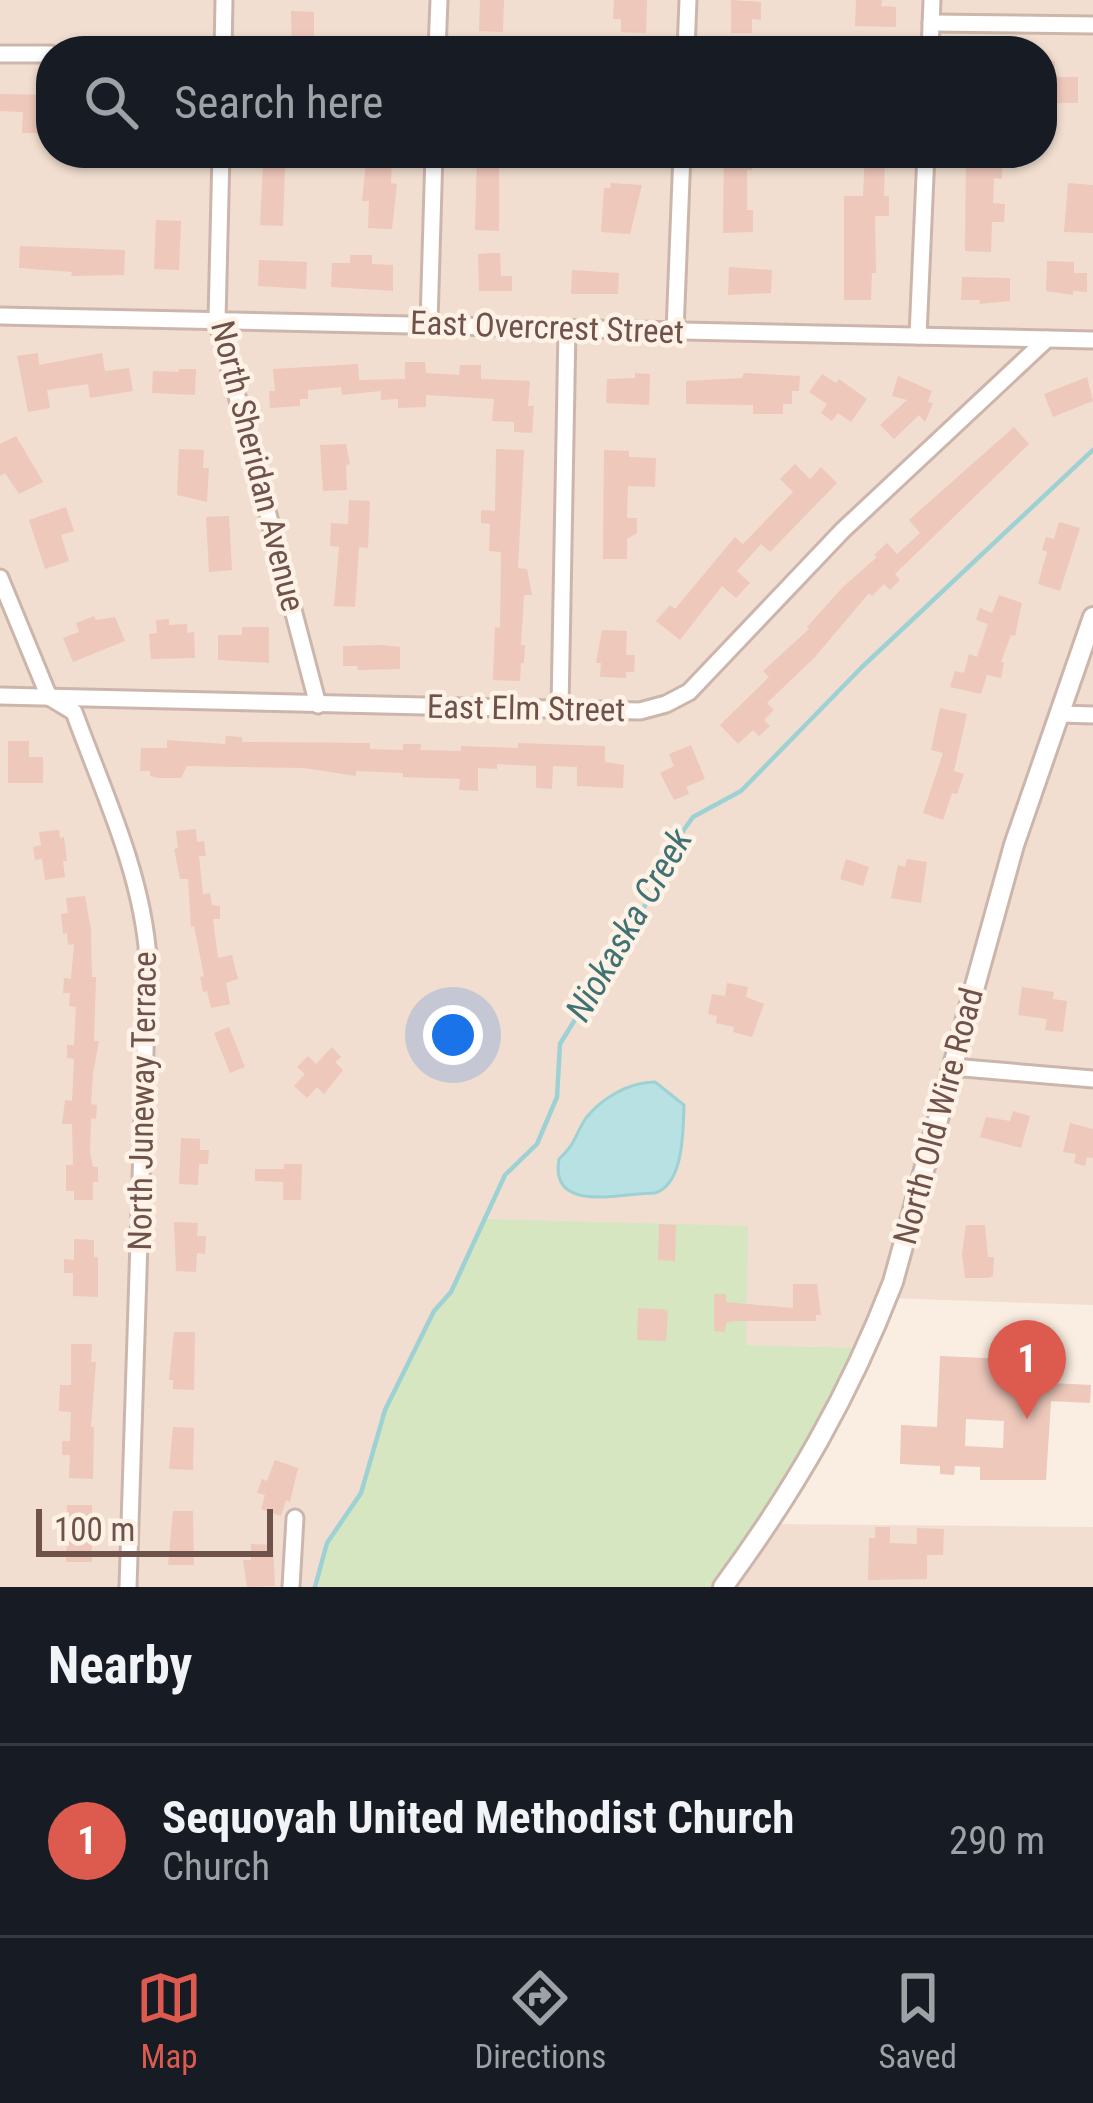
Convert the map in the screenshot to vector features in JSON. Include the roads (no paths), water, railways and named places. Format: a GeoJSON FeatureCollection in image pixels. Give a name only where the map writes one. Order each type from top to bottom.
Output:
{"type":"FeatureCollection","features":[{"type":"Feature","properties":{"kind":"street"},"geometry":{"type":"LineString","coordinates":[[223,36],[224,0]]}},
{"type":"Feature","properties":{"kind":"street"},"geometry":{"type":"LineString","coordinates":[[438,36],[439,0]]}},
{"type":"Feature","properties":{"kind":"street"},"geometry":{"type":"LineString","coordinates":[[687,36],[688,0]]}},
{"type":"Feature","properties":{"kind":"street"},"geometry":{"type":"LineString","coordinates":[[931,36],[932,0]]}},
{"type":"Feature","properties":{"kind":"street"},"geometry":{"type":"LineString","coordinates":[[931,23],[1093,25]]}},
{"type":"Feature","properties":{"kind":"street"},"geometry":{"type":"LineString","coordinates":[[0,54],[36,54]]}},
{"type":"Feature","properties":{"kind":"street","name":"North Sheridan Avenue"},"geometry":{"type":"LineString","coordinates":[[220,168],[217,320],[318,705]]}},
{"type":"Feature","properties":{"kind":"street"},"geometry":{"type":"LineString","coordinates":[[429,323],[434,168]]}},
{"type":"Feature","properties":{"kind":"street"},"geometry":{"type":"LineString","coordinates":[[674,331],[681,168]]}},
{"type":"Feature","properties":{"kind":"street"},"geometry":{"type":"LineString","coordinates":[[918,336],[925,168]]}},
{"type":"Feature","properties":{"kind":"street","name":"East Overcrest Street"},"geometry":{"type":"LineString","coordinates":[[0,316],[1093,340]]}},
{"type":"Feature","properties":{"kind":"street"},"geometry":{"type":"LineString","coordinates":[[560,708],[567,328]]}},
{"type":"Feature","properties":{"kind":"street","name":"East Elm Street"},"geometry":{"type":"LineString","coordinates":[[0,696],[640,711],[666,704],[688,692],[843,530],[1047,339]]}},
{"type":"Feature","properties":{"kind":"street","name":"North Juneway Terrace"},"geometry":{"type":"LineString","coordinates":[[0,578],[49,697],[74,712],[138,887],[146,926],[128,1587]]}},
{"type":"Feature","properties":{"kind":"street","name":"North Old Wire Road"},"geometry":{"type":"LineString","coordinates":[[723,1587],[801,1476],[856,1371],[892,1282],[1014,844],[1093,617]]}},
{"type":"Feature","properties":{"kind":"street"},"geometry":{"type":"LineString","coordinates":[[1058,714],[1093,715]]}},
{"type":"Feature","properties":{"kind":"street"},"geometry":{"type":"LineString","coordinates":[[952,1067],[1093,1079]]}},
{"type":"Feature","properties":{"kind":"street"},"geometry":{"type":"LineString","coordinates":[[291,1587],[295,1518]]}},
{"type":"Feature","properties":{"kind":"water"},"geometry":{"type":"Polygon","coordinates":[[[655,1082],[684,1105],[680,1155],[665,1188],[655,1193],[590,1197],[565,1188],[559,1159],[586,1118],[617,1092],[655,1082]]]}},
{"type":"Feature","properties":{"kind":"waterway","name":"Niokaska Creek"},"geometry":{"type":"LineString","coordinates":[[315,1587],[327,1543],[361,1493],[385,1410],[434,1311],[451,1292],[505,1175],[537,1144],[557,1097],[560,1044],[652,894],[683,831],[693,817],[741,791],[862,667],[1093,450]]}},
{"type":"Feature","properties":{"kind":"place","name":"Sequoyah United Methodist Church"},"geometry":{"type":"Point","coordinates":[1027,1419]}}]}
